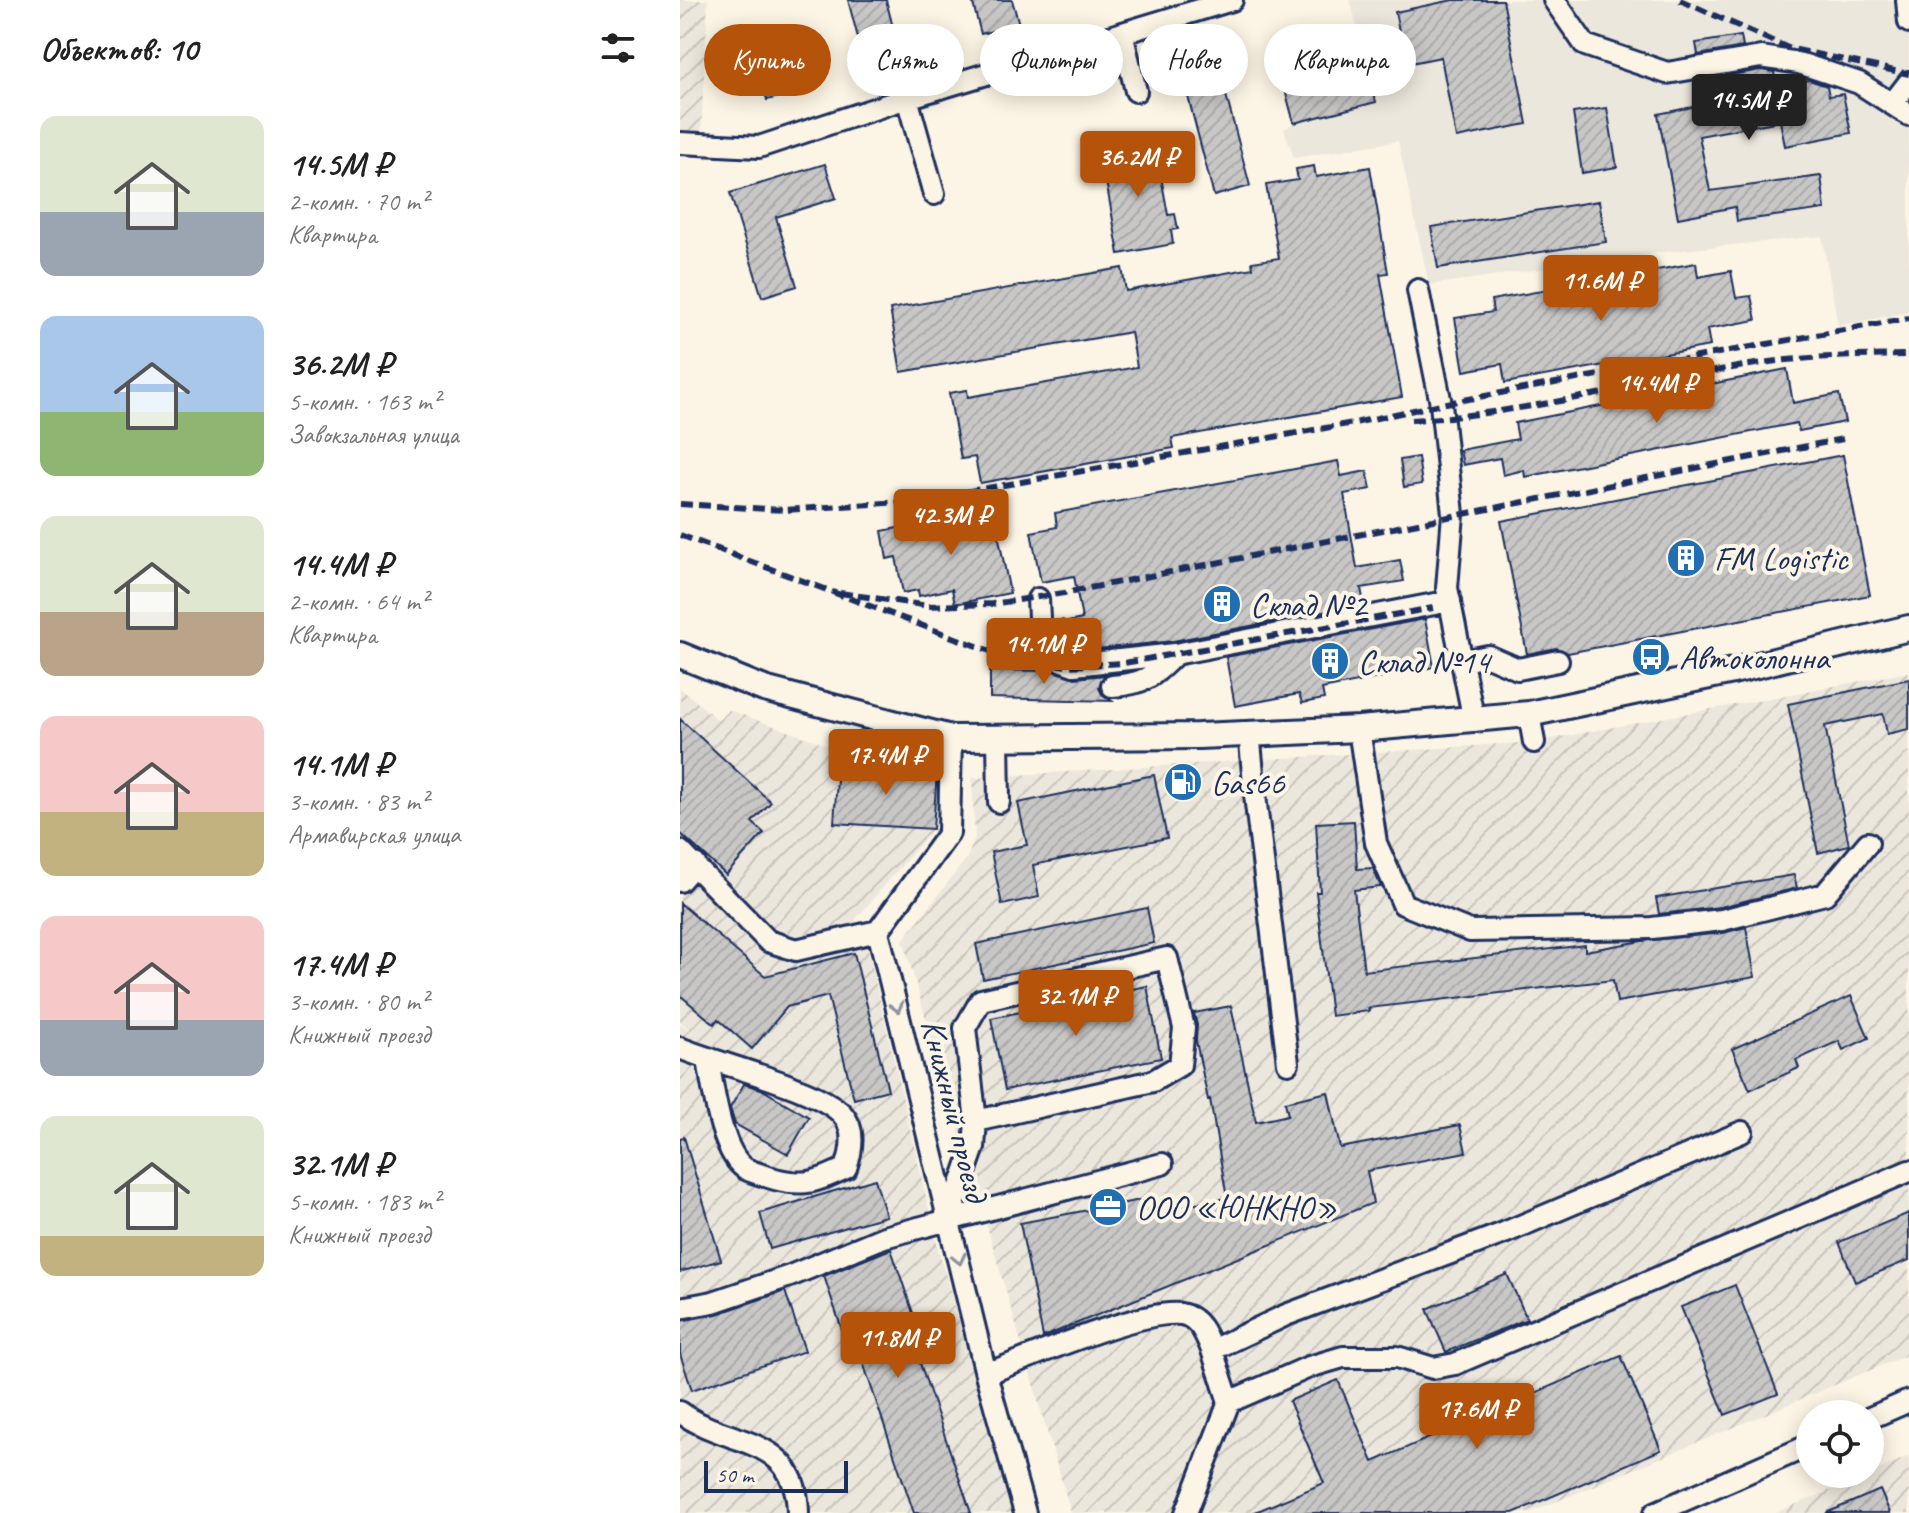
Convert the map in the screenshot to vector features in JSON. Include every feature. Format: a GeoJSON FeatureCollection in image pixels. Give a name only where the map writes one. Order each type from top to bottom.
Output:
{"type":"FeatureCollection","features":[{"type":"Feature","properties":{"kind":"main road"},"geometry":{"type":"LineString","coordinates":[[680,655],[764,689],[951,738],[1198,736],[1359,729],[1529,714],[1733,671],[1909,628]]}},
{"type":"Feature","properties":{"kind":"street"},"geometry":{"type":"LineString","coordinates":[[1554,0],[1585,45],[1667,73],[1761,57],[1799,63],[1859,83],[1901,110],[1909,82]]}},
{"type":"Feature","properties":{"kind":"street"},"geometry":{"type":"LineString","coordinates":[[1907,0],[1909,22]]}},
{"type":"Feature","properties":{"kind":"street"},"geometry":{"type":"LineString","coordinates":[[1123,33],[1221,2]]}},
{"type":"Feature","properties":{"kind":"street"},"geometry":{"type":"LineString","coordinates":[[1123,37],[1136,91]]}},
{"type":"Feature","properties":{"kind":"street"},"geometry":{"type":"LineString","coordinates":[[680,143],[759,147],[980,76]]}},
{"type":"Feature","properties":{"kind":"street"},"geometry":{"type":"LineString","coordinates":[[907,98],[934,194]]}},
{"type":"Feature","properties":{"kind":"street"},"geometry":{"type":"LineString","coordinates":[[1418,290],[1443,418],[1453,514],[1447,588],[1474,721]]}},
{"type":"Feature","properties":{"kind":"street"},"geometry":{"type":"LineString","coordinates":[[1038,599],[1050,634],[1046,655],[1074,665],[1175,654],[1450,601]]}},
{"type":"Feature","properties":{"kind":"street"},"geometry":{"type":"LineString","coordinates":[[1112,686],[1136,685],[1155,675],[1175,654]]}},
{"type":"Feature","properties":{"kind":"street"},"geometry":{"type":"LineString","coordinates":[[1463,661],[1488,656],[1518,669],[1558,661]]}},
{"type":"Feature","properties":{"kind":"street"},"geometry":{"type":"LineString","coordinates":[[1529,714],[1534,742]]}},
{"type":"Feature","properties":{"kind":"street"},"geometry":{"type":"LineString","coordinates":[[1359,729],[1376,843],[1403,904],[1470,931],[1652,928],[1722,920],[1825,894],[1868,843]]}},
{"type":"Feature","properties":{"kind":"street"},"geometry":{"type":"LineString","coordinates":[[1249,732],[1288,1063]]}},
{"type":"Feature","properties":{"kind":"street"},"geometry":{"type":"LineString","coordinates":[[998,737],[999,802]]}},
{"type":"Feature","properties":{"kind":"street"},"geometry":{"type":"LineString","coordinates":[[680,881],[687,858],[768,941],[796,950],[878,931],[949,833],[951,738]]}},
{"type":"Feature","properties":{"kind":"street","name":"Книжный проезд"},"geometry":{"type":"LineString","coordinates":[[878,931],[986,1374],[1025,1513]]}},
{"type":"Feature","properties":{"kind":"street"},"geometry":{"type":"LineString","coordinates":[[949,1219],[974,1147],[976,1121],[965,1028],[981,1000],[1167,958],[1184,1028],[1180,1065],[1153,1081],[976,1121]]}},
{"type":"Feature","properties":{"kind":"street"},"geometry":{"type":"LineString","coordinates":[[680,1048],[819,1097],[844,1116],[852,1134],[846,1168],[809,1183],[797,1184],[744,1168],[732,1154],[717,1110],[708,1060]]}},
{"type":"Feature","properties":{"kind":"street"},"geometry":{"type":"LineString","coordinates":[[1212,1350],[1286,1315],[1504,1233],[1742,1132]]}},
{"type":"Feature","properties":{"kind":"street"},"geometry":{"type":"LineString","coordinates":[[680,1308],[713,1302],[790,1276],[884,1237],[1162,1164]]}},
{"type":"Feature","properties":{"kind":"street"},"geometry":{"type":"LineString","coordinates":[[1229,1402],[1309,1367],[1343,1357],[1397,1357],[1433,1368],[1455,1364],[1909,1171]]}},
{"type":"Feature","properties":{"kind":"street"},"geometry":{"type":"LineString","coordinates":[[986,1374],[1150,1317],[1183,1314],[1201,1325],[1229,1402],[1186,1513]]}},
{"type":"Feature","properties":{"kind":"street"},"geometry":{"type":"LineString","coordinates":[[1884,1412],[1909,1401]]}},
{"type":"Feature","properties":{"kind":"street"},"geometry":{"type":"LineString","coordinates":[[680,1412],[692,1421],[767,1451],[784,1465],[798,1490],[798,1513]]}},
{"type":"Feature","properties":{"kind":"street"},"geometry":{"type":"LineString","coordinates":[[1655,1513],[1796,1451]]}},
{"type":"Feature","properties":{"kind":"shaded area"},"geometry":{"type":"Polygon","coordinates":[[[680,0],[708,0],[707,24],[704,24],[701,135],[680,133],[680,0]]]}},
{"type":"Feature","properties":{"kind":"shaded area"},"geometry":{"type":"Polygon","coordinates":[[[1350,0],[1909,0],[1909,312],[1838,326],[1822,236],[1664,252],[1429,285],[1398,141],[1294,158],[1284,129],[1294,123],[1376,102],[1374,96],[1416,96],[1416,24],[1356,24],[1350,0]]]}},
{"type":"Feature","properties":{"kind":"shaded area"},"geometry":{"type":"Polygon","coordinates":[[[1909,672],[1909,1354],[1529,1513],[1071,1513],[903,940],[967,858],[975,838],[972,778],[1534,742],[1909,672]]]}},
{"type":"Feature","properties":{"kind":"shaded area"},"geometry":{"type":"Polygon","coordinates":[[[680,688],[718,720],[729,710],[827,745],[936,767],[933,829],[855,920],[867,944],[796,962],[867,945],[939,1252],[1014,1513],[680,1513],[680,1023],[694,1034],[680,1021],[680,688]]]}},
{"type":"Feature","properties":{"kind":"shaded area"},"geometry":{"type":"Polygon","coordinates":[[[1909,1456],[1909,1513],[1775,1513],[1836,1488],[1884,1488],[1884,1468],[1909,1456]]]}},
{"type":"Feature","properties":{"kind":"building"},"geometry":{"type":"Polygon","coordinates":[[[848,0],[886,0],[892,24],[854,24],[848,0]]]}},
{"type":"Feature","properties":{"kind":"building"},"geometry":{"type":"Polygon","coordinates":[[[972,0],[1012,0],[1019,24],[980,24],[980,30],[972,0]]]}},
{"type":"Feature","properties":{"kind":"building"},"geometry":{"type":"Polygon","coordinates":[[[1453,0],[1503,0],[1527,124],[1456,138],[1441,57],[1416,62],[1416,24],[1398,24],[1395,12],[1453,0]]]}},
{"type":"Feature","properties":{"kind":"building"},"geometry":{"type":"Polygon","coordinates":[[[1741,36],[1743,47],[1698,55],[1696,43],[1741,36]]]}},
{"type":"Feature","properties":{"kind":"building"},"geometry":{"type":"Polygon","coordinates":[[[1761,70],[1774,72],[1776,86],[1809,80],[1827,86],[1829,96],[1843,94],[1851,133],[1785,146],[1780,121],[1699,136],[1710,191],[1821,176],[1825,209],[1737,221],[1735,207],[1678,218],[1658,114],[1702,105],[1698,82],[1702,80],[1761,70]]]}},
{"type":"Feature","properties":{"kind":"building"},"geometry":{"type":"Polygon","coordinates":[[[1188,96],[1226,96],[1250,186],[1214,196],[1188,96]]]}},
{"type":"Feature","properties":{"kind":"building"},"geometry":{"type":"Polygon","coordinates":[[[1287,96],[1375,96],[1376,102],[1294,123],[1287,96]]]}},
{"type":"Feature","properties":{"kind":"building"},"geometry":{"type":"Polygon","coordinates":[[[1607,108],[1617,167],[1582,173],[1573,113],[1607,108]]]}},
{"type":"Feature","properties":{"kind":"building"},"geometry":{"type":"Polygon","coordinates":[[[1155,144],[1168,215],[1175,214],[1178,229],[1171,230],[1173,244],[1119,254],[1101,153],[1155,144]]]}},
{"type":"Feature","properties":{"kind":"building"},"geometry":{"type":"Polygon","coordinates":[[[825,164],[836,198],[776,217],[797,286],[762,297],[730,193],[825,164]]]}},
{"type":"Feature","properties":{"kind":"building"},"geometry":{"type":"Polygon","coordinates":[[[1314,166],[1316,177],[1370,167],[1388,273],[1380,274],[1402,397],[1172,438],[1174,448],[980,483],[975,457],[961,459],[949,393],[967,390],[968,397],[1137,367],[1131,332],[901,372],[890,309],[1122,268],[1126,291],[1253,268],[1252,262],[1279,258],[1266,185],[1298,180],[1296,169],[1314,166]]]}},
{"type":"Feature","properties":{"kind":"building"},"geometry":{"type":"Polygon","coordinates":[[[1599,201],[1606,242],[1438,268],[1431,227],[1599,201]]]}},
{"type":"Feature","properties":{"kind":"building"},"geometry":{"type":"Polygon","coordinates":[[[1696,263],[1698,277],[1731,271],[1736,298],[1751,296],[1756,320],[1707,329],[1710,346],[1505,383],[1502,364],[1464,371],[1455,318],[1493,312],[1491,300],[1696,263]]]}},
{"type":"Feature","properties":{"kind":"building"},"geometry":{"type":"Polygon","coordinates":[[[1787,369],[1793,403],[1839,394],[1845,422],[1799,431],[1797,423],[1525,477],[1524,470],[1503,475],[1500,458],[1463,465],[1460,450],[1518,439],[1515,423],[1787,369]]]}},
{"type":"Feature","properties":{"kind":"building","name":"FM Logistic"},"geometry":{"type":"Polygon","coordinates":[[[1843,455],[1870,595],[1568,653],[1556,648],[1527,654],[1501,521],[1843,455]]]}},
{"type":"Feature","properties":{"kind":"building"},"geometry":{"type":"Polygon","coordinates":[[[1418,457],[1422,484],[1404,487],[1400,460],[1418,457]]]}},
{"type":"Feature","properties":{"kind":"building"},"geometry":{"type":"Polygon","coordinates":[[[1338,461],[1341,476],[1367,471],[1371,489],[1344,494],[1357,568],[1400,560],[1404,581],[1361,588],[1364,604],[1173,641],[1088,650],[1086,636],[1070,639],[1073,630],[1068,622],[1082,619],[1074,576],[1041,582],[1031,532],[1057,527],[1055,513],[1338,461]]]}},
{"type":"Feature","properties":{"kind":"building"},"geometry":{"type":"Polygon","coordinates":[[[993,509],[1010,593],[955,604],[952,589],[919,596],[918,590],[903,593],[896,557],[887,559],[882,531],[993,509]]]}},
{"type":"Feature","properties":{"kind":"building","name":"Склад №14"},"geometry":{"type":"Polygon","coordinates":[[[1425,619],[1434,667],[1322,689],[1324,699],[1302,703],[1299,694],[1235,706],[1226,657],[1425,619]]]}},
{"type":"Feature","properties":{"kind":"building"},"geometry":{"type":"Polygon","coordinates":[[[990,670],[1053,671],[1075,678],[1106,675],[1099,688],[1112,701],[990,698],[990,670]]]}},
{"type":"Feature","properties":{"kind":"building"},"geometry":{"type":"Polygon","coordinates":[[[1909,679],[1909,729],[1887,734],[1883,714],[1825,726],[1849,845],[1818,853],[1788,704],[1909,679]]]}},
{"type":"Feature","properties":{"kind":"building"},"geometry":{"type":"Polygon","coordinates":[[[680,719],[771,802],[752,822],[764,833],[726,875],[680,833],[680,719]]]}},
{"type":"Feature","properties":{"kind":"building"},"geometry":{"type":"Polygon","coordinates":[[[838,765],[937,771],[933,829],[834,823],[838,765]]]}},
{"type":"Feature","properties":{"kind":"building"},"geometry":{"type":"Polygon","coordinates":[[[1154,775],[1167,838],[1033,865],[1039,897],[1002,905],[991,852],[1027,845],[1018,803],[1154,775]]]}},
{"type":"Feature","properties":{"kind":"building"},"geometry":{"type":"Polygon","coordinates":[[[1354,821],[1357,869],[1373,868],[1381,887],[1354,890],[1364,971],[1585,945],[1585,951],[1642,941],[1723,933],[1746,927],[1755,977],[1617,1002],[1613,980],[1368,1008],[1369,1011],[1331,1016],[1316,892],[1320,892],[1316,823],[1354,821]]]}},
{"type":"Feature","properties":{"kind":"building"},"geometry":{"type":"Polygon","coordinates":[[[1794,875],[1797,888],[1720,907],[1659,914],[1656,898],[1794,875]]]}},
{"type":"Feature","properties":{"kind":"building"},"geometry":{"type":"Polygon","coordinates":[[[680,903],[765,976],[854,953],[888,1090],[854,1099],[828,996],[787,1007],[752,1049],[718,1019],[714,1024],[680,995],[680,903]]]}},
{"type":"Feature","properties":{"kind":"building"},"geometry":{"type":"Polygon","coordinates":[[[1147,908],[1154,943],[983,979],[976,944],[1147,908]]]}},
{"type":"Feature","properties":{"kind":"building"},"geometry":{"type":"Polygon","coordinates":[[[1147,986],[1161,1058],[1005,1090],[991,1018],[1147,986]]]}},
{"type":"Feature","properties":{"kind":"building"},"geometry":{"type":"Polygon","coordinates":[[[1851,996],[1869,1038],[1843,1050],[1839,1041],[1796,1060],[1799,1068],[1750,1090],[1732,1049],[1851,996]]]}},
{"type":"Feature","properties":{"kind":"building"},"geometry":{"type":"Polygon","coordinates":[[[1231,1006],[1256,1122],[1288,1115],[1285,1102],[1328,1092],[1340,1148],[1460,1125],[1466,1152],[1367,1171],[1373,1203],[1043,1337],[1020,1223],[1146,1199],[1149,1213],[1227,1198],[1210,1099],[1196,1041],[1194,1013],[1231,1006]]]}},
{"type":"Feature","properties":{"kind":"building"},"geometry":{"type":"Polygon","coordinates":[[[744,1084],[761,1089],[809,1117],[788,1154],[735,1124],[730,1108],[744,1084]]]}},
{"type":"Feature","properties":{"kind":"building"},"geometry":{"type":"Polygon","coordinates":[[[684,1137],[721,1260],[680,1272],[680,1138],[684,1137]]]}},
{"type":"Feature","properties":{"kind":"building"},"geometry":{"type":"Polygon","coordinates":[[[875,1179],[886,1216],[770,1249],[760,1213],[875,1179]]]}},
{"type":"Feature","properties":{"kind":"building"},"geometry":{"type":"Polygon","coordinates":[[[1909,1213],[1909,1260],[1855,1282],[1839,1242],[1909,1213]]]}},
{"type":"Feature","properties":{"kind":"building"},"geometry":{"type":"Polygon","coordinates":[[[891,1249],[913,1313],[904,1316],[971,1513],[914,1513],[853,1333],[844,1336],[824,1276],[891,1249]]]}},
{"type":"Feature","properties":{"kind":"building"},"geometry":{"type":"Polygon","coordinates":[[[1507,1274],[1527,1319],[1446,1352],[1427,1309],[1507,1274]]]}},
{"type":"Feature","properties":{"kind":"building"},"geometry":{"type":"Polygon","coordinates":[[[1735,1285],[1778,1394],[1725,1415],[1681,1307],[1735,1285]]]}},
{"type":"Feature","properties":{"kind":"building"},"geometry":{"type":"Polygon","coordinates":[[[785,1291],[805,1351],[692,1390],[680,1354],[680,1321],[717,1314],[785,1291]]]}},
{"type":"Feature","properties":{"kind":"building"},"geometry":{"type":"Polygon","coordinates":[[[1621,1356],[1661,1450],[1513,1513],[1253,1513],[1324,1483],[1289,1401],[1338,1380],[1373,1462],[1621,1356]]]}},
{"type":"Feature","properties":{"kind":"building"},"geometry":{"type":"Polygon","coordinates":[[[1880,1490],[1890,1513],[1826,1513],[1880,1490]]]}},
{"type":"Feature","properties":{"kind":"railway"},"geometry":{"type":"LineString","coordinates":[[1680,0],[1788,48],[1909,74]]}},
{"type":"Feature","properties":{"kind":"railway"},"geometry":{"type":"LineString","coordinates":[[680,504],[785,510],[914,501],[1359,422],[1441,404],[1909,318]]}},
{"type":"Feature","properties":{"kind":"railway"},"geometry":{"type":"LineString","coordinates":[[1411,420],[1498,411],[1775,361],[1909,355]]}},
{"type":"Feature","properties":{"kind":"railway"},"geometry":{"type":"LineString","coordinates":[[840,593],[929,606],[992,604],[1064,593],[1843,439]]}},
{"type":"Feature","properties":{"kind":"railway"},"geometry":{"type":"LineString","coordinates":[[680,535],[1009,658],[1067,666],[1124,663],[1433,608]]}},
{"type":"Feature","properties":{"kind":"place","name":"FM Logistic"},"geometry":{"type":"Point","coordinates":[1686,558]}},
{"type":"Feature","properties":{"kind":"place","name":"Склад №2"},"geometry":{"type":"Point","coordinates":[1222,604]}},
{"type":"Feature","properties":{"kind":"place","name":"Автоколонна"},"geometry":{"type":"Point","coordinates":[1651,657]}},
{"type":"Feature","properties":{"kind":"place","name":"Склад №14"},"geometry":{"type":"Point","coordinates":[1330,661]}},
{"type":"Feature","properties":{"kind":"place","name":"Gas66"},"geometry":{"type":"Point","coordinates":[1183,782]}},
{"type":"Feature","properties":{"kind":"place","name":"ООО «ЮНКНО»"},"geometry":{"type":"Point","coordinates":[1108,1207]}}]}
